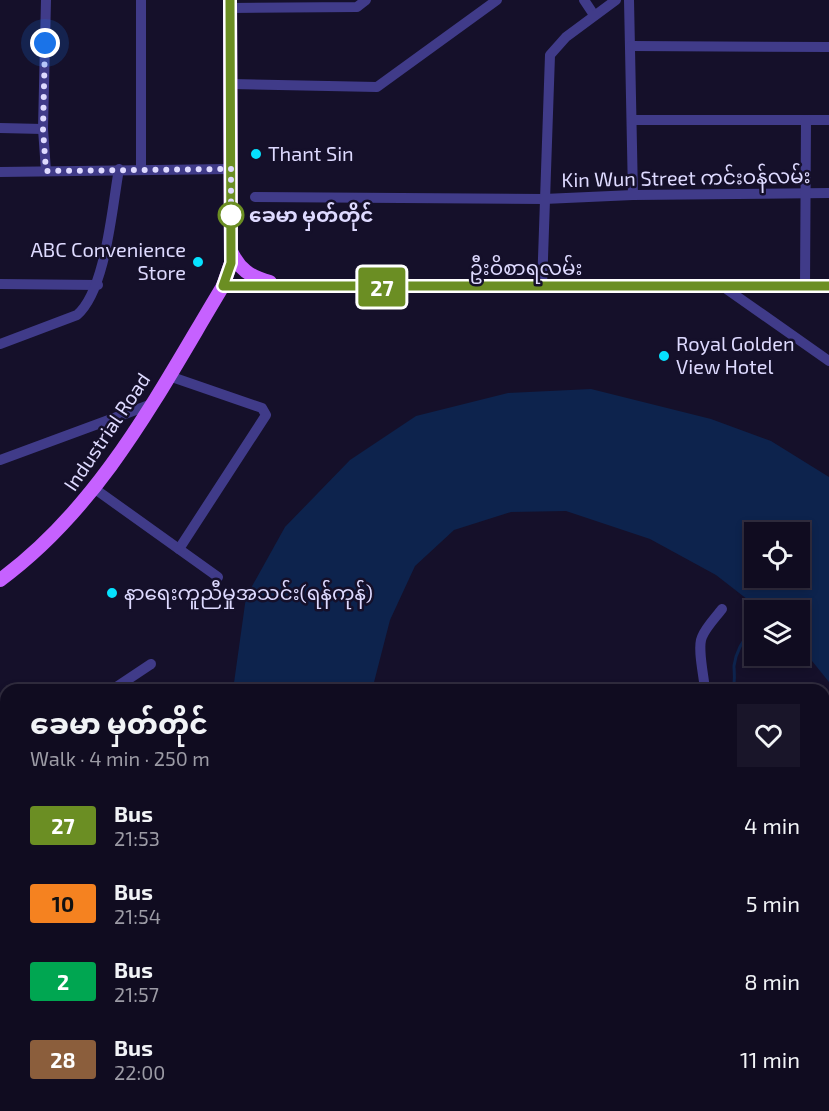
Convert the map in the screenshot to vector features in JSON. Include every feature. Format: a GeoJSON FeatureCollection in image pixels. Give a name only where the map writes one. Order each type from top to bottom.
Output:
{"type":"FeatureCollection","features":[{"type":"Feature","properties":{"kind":"main road","name":"Industrial Road"},"geometry":{"type":"LineString","coordinates":[[0,580],[24,563],[60,529],[95,489],[152,404],[223,286],[231,263],[230,4]]}},
{"type":"Feature","properties":{"kind":"main road"},"geometry":{"type":"LineString","coordinates":[[231,249],[237,266],[250,275],[286,286]]}},
{"type":"Feature","properties":{"kind":"main road","name":"ဦးဝိစာရလမ်း"},"geometry":{"type":"LineString","coordinates":[[223,286],[725,288],[829,286]]}},
{"type":"Feature","properties":{"kind":"street"},"geometry":{"type":"LineString","coordinates":[[46,0],[43,129],[46,171]]}},
{"type":"Feature","properties":{"kind":"street"},"geometry":{"type":"LineString","coordinates":[[141,0],[141,168]]}},
{"type":"Feature","properties":{"kind":"street"},"geometry":{"type":"LineString","coordinates":[[230,4],[315,3],[357,7],[366,0]]}},
{"type":"Feature","properties":{"kind":"street"},"geometry":{"type":"LineString","coordinates":[[231,84],[377,87],[497,0]]}},
{"type":"Feature","properties":{"kind":"street"},"geometry":{"type":"LineString","coordinates":[[584,0],[594,15]]}},
{"type":"Feature","properties":{"kind":"street"},"geometry":{"type":"LineString","coordinates":[[542,287],[550,55],[566,37],[616,0]]}},
{"type":"Feature","properties":{"kind":"street"},"geometry":{"type":"LineString","coordinates":[[629,0],[633,195]]}},
{"type":"Feature","properties":{"kind":"street"},"geometry":{"type":"LineString","coordinates":[[631,46],[829,47]]}},
{"type":"Feature","properties":{"kind":"street"},"geometry":{"type":"LineString","coordinates":[[632,120],[829,120]]}},
{"type":"Feature","properties":{"kind":"street"},"geometry":{"type":"LineString","coordinates":[[805,286],[806,120]]}},
{"type":"Feature","properties":{"kind":"street"},"geometry":{"type":"LineString","coordinates":[[0,128],[43,129]]}},
{"type":"Feature","properties":{"kind":"street"},"geometry":{"type":"LineString","coordinates":[[0,172],[141,168],[231,169]]}},
{"type":"Feature","properties":{"kind":"street"},"geometry":{"type":"LineString","coordinates":[[0,344],[77,315],[86,308],[98,285],[119,169]]}},
{"type":"Feature","properties":{"kind":"street","name":"Kin Wun Street ကင်းဝန်လမ်း"},"geometry":{"type":"LineString","coordinates":[[255,197],[544,199],[633,195],[829,193]]}},
{"type":"Feature","properties":{"kind":"street"},"geometry":{"type":"LineString","coordinates":[[0,284],[98,285]]}},
{"type":"Feature","properties":{"kind":"street"},"geometry":{"type":"LineString","coordinates":[[725,288],[829,361]]}},
{"type":"Feature","properties":{"kind":"street"},"geometry":{"type":"LineString","coordinates":[[169,376],[262,408],[266,415],[179,549]]}},
{"type":"Feature","properties":{"kind":"street"},"geometry":{"type":"LineString","coordinates":[[0,460],[152,404]]}},
{"type":"Feature","properties":{"kind":"street"},"geometry":{"type":"LineString","coordinates":[[95,489],[219,578]]}},
{"type":"Feature","properties":{"kind":"street"},"geometry":{"type":"LineString","coordinates":[[705,684],[704,665],[699,651],[702,636],[722,609]]}},
{"type":"Feature","properties":{"kind":"street"},"geometry":{"type":"LineString","coordinates":[[121,684],[151,664]]}},
{"type":"Feature","properties":{"kind":"water"},"geometry":{"type":"Polygon","coordinates":[[[591,389],[711,419],[771,441],[829,477],[829,682],[810,658],[810,600],[748,600],[716,575],[650,539],[566,511],[511,512],[454,530],[415,566],[390,620],[374,684],[234,684],[246,597],[285,527],[350,460],[416,416],[508,393],[591,389]]]}},
{"type":"Feature","properties":{"kind":"waterway"},"geometry":{"type":"LineString","coordinates":[[733,684],[734,666],[744,640]]}},
{"type":"Feature","properties":{"kind":"bus line","name":"27"},"geometry":{"type":"LineString","coordinates":[[230,0],[231,263],[223,286],[725,288],[829,286]]}},
{"type":"Feature","properties":{"kind":"place","name":"Thant Sin"},"geometry":{"type":"Point","coordinates":[256,154]}},
{"type":"Feature","properties":{"kind":"place","name":"ခေမာ မှတ်တိုင်"},"geometry":{"type":"Point","coordinates":[231,215]}},
{"type":"Feature","properties":{"kind":"place","name":"ABC Convenience Store"},"geometry":{"type":"Point","coordinates":[198,262]}},
{"type":"Feature","properties":{"kind":"place","name":"Royal Golden View Hotel"},"geometry":{"type":"Point","coordinates":[664,356]}},
{"type":"Feature","properties":{"kind":"place","name":"နာရေးကူညီမှုအသင်း(ရန်ကုန်)"},"geometry":{"type":"Point","coordinates":[112,593]}},
{"type":"Feature","properties":{"kind":"route"},"geometry":{"type":"LineString","coordinates":[[45,43],[43,129],[46,171],[141,168],[231,169],[231,215]]}}]}
